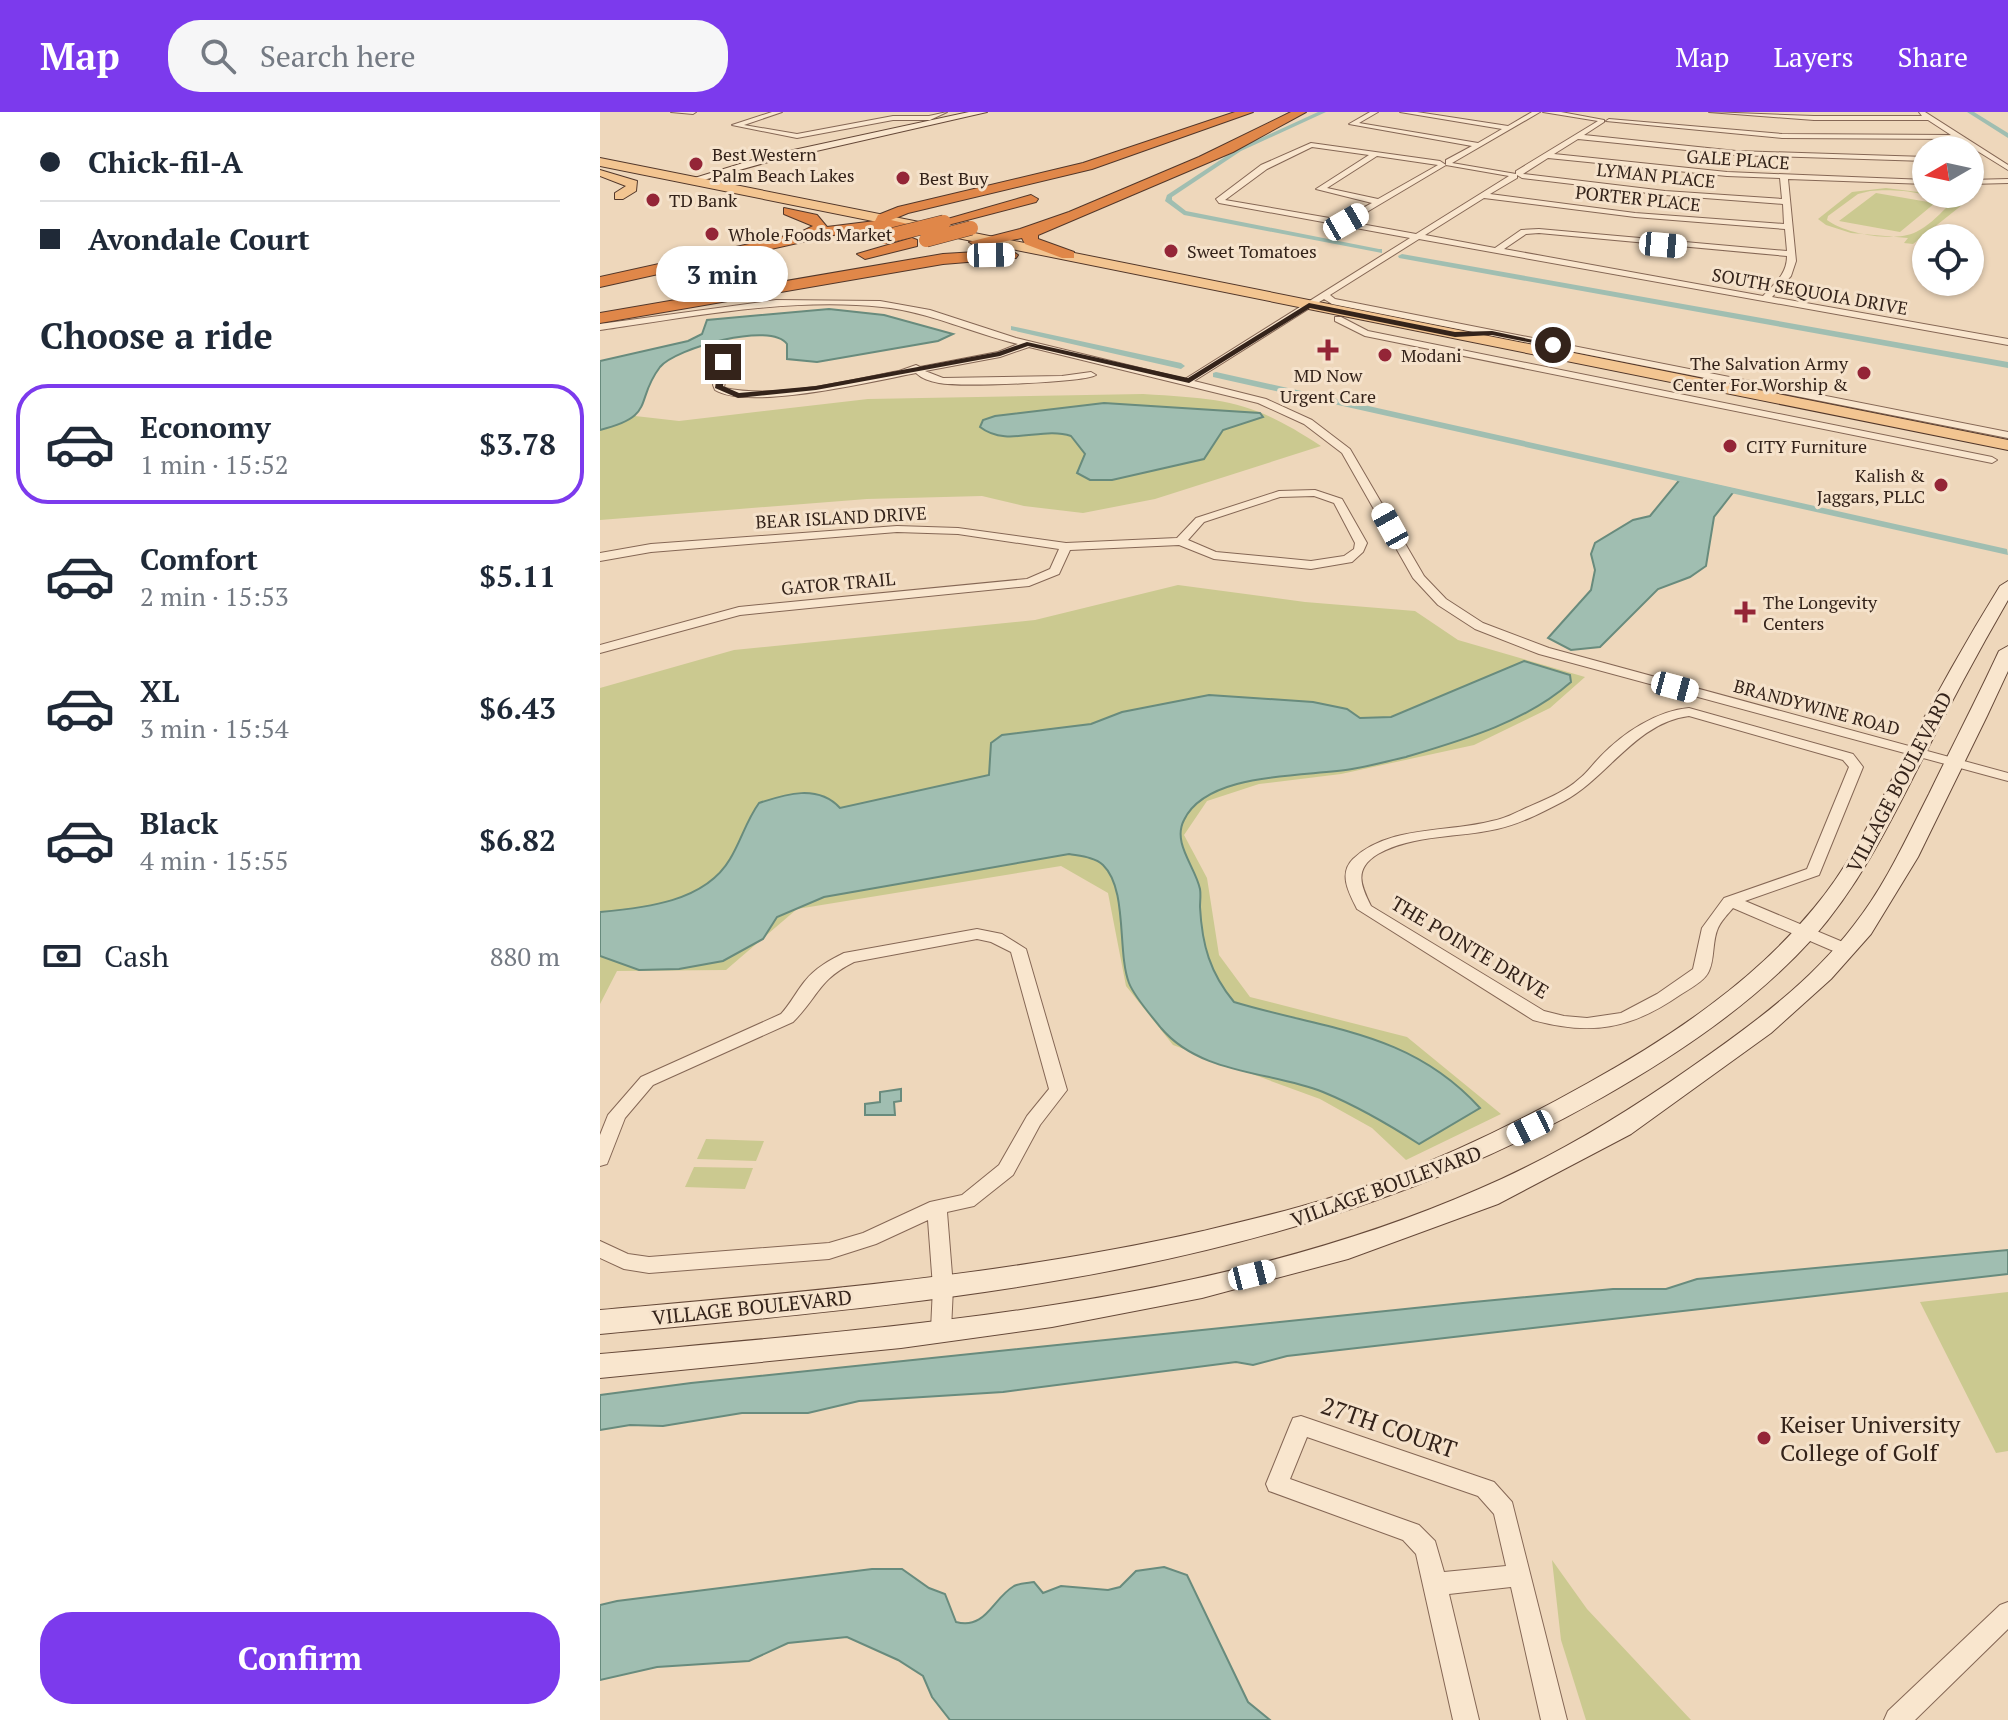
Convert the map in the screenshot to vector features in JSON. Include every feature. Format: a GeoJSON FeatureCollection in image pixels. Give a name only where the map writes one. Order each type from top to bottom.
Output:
{"type":"FeatureCollection","features":[{"type":"Feature","properties":{"kind":"highway"},"geometry":{"type":"LineString","coordinates":[[1068,187],[1145,159],[1250,112]]}},
{"type":"Feature","properties":{"kind":"highway"},"geometry":{"type":"LineString","coordinates":[[844,210],[878,211],[919,205],[1087,166],[1250,112]]}},
{"type":"Feature","properties":{"kind":"highway"},"geometry":{"type":"LineString","coordinates":[[1082,195],[1198,152],[1284,112]]}},
{"type":"Feature","properties":{"kind":"highway"},"geometry":{"type":"LineString","coordinates":[[600,304],[772,273],[912,243],[977,239],[1037,228],[1168,176],[1300,112]]}},
{"type":"Feature","properties":{"kind":"highway"},"geometry":{"type":"LineString","coordinates":[[600,282],[861,225],[884,227],[944,222],[1044,201],[977,239],[946,251],[600,318]]}},
{"type":"Feature","properties":{"kind":"highway"},"geometry":{"type":"LineString","coordinates":[[884,227],[919,205]]}},
{"type":"Feature","properties":{"kind":"highway"},"geometry":{"type":"LineString","coordinates":[[789,211],[812,218],[821,225],[817,231],[792,240]]}},
{"type":"Feature","properties":{"kind":"highway"},"geometry":{"type":"LineString","coordinates":[[600,291],[884,227],[911,224]]}},
{"type":"Feature","properties":{"kind":"highway"},"geometry":{"type":"LineString","coordinates":[[1037,228],[1030,234],[1030,241],[1068,255]]}},
{"type":"Feature","properties":{"kind":"highway"},"geometry":{"type":"LineString","coordinates":[[946,251],[1010,255]]}},
{"type":"Feature","properties":{"kind":"main road"},"geometry":{"type":"LineString","coordinates":[[600,162],[844,210],[946,251]]}},
{"type":"Feature","properties":{"kind":"main road"},"geometry":{"type":"LineString","coordinates":[[600,172],[633,184],[630,191],[619,196]]}},
{"type":"Feature","properties":{"kind":"main road"},"geometry":{"type":"LineString","coordinates":[[600,172],[861,225]]}},
{"type":"Feature","properties":{"kind":"main road"},"geometry":{"type":"LineString","coordinates":[[911,224],[1068,255],[1179,283],[1455,334],[1476,342]]}},
{"type":"Feature","properties":{"kind":"main road"},"geometry":{"type":"LineString","coordinates":[[977,239],[1010,255],[1087,270],[1221,287],[1338,319],[1476,342],[1863,420],[2008,445]]}},
{"type":"Feature","properties":{"kind":"main road"},"geometry":{"type":"LineString","coordinates":[[1863,420],[2000,457]]}},
{"type":"Feature","properties":{"kind":"street"},"geometry":{"type":"LineString","coordinates":[[674,112],[693,112]]}},
{"type":"Feature","properties":{"kind":"street"},"geometry":{"type":"LineString","coordinates":[[779,112],[735,125],[791,136],[893,118],[982,112]]}},
{"type":"Feature","properties":{"kind":"street"},"geometry":{"type":"LineString","coordinates":[[1375,112],[1352,124],[1479,145]]}},
{"type":"Feature","properties":{"kind":"street"},"geometry":{"type":"LineString","coordinates":[[1403,112],[1510,128]]}},
{"type":"Feature","properties":{"kind":"street"},"geometry":{"type":"LineString","coordinates":[[1341,224],[1537,112]]}},
{"type":"Feature","properties":{"kind":"street"},"geometry":{"type":"LineString","coordinates":[[1546,112],[1782,136],[1912,137]]}},
{"type":"Feature","properties":{"kind":"street"},"geometry":{"type":"LineString","coordinates":[[1189,380],[1618,112]]}},
{"type":"Feature","properties":{"kind":"street"},"geometry":{"type":"LineString","coordinates":[[1712,112],[1834,118],[1930,118]]}},
{"type":"Feature","properties":{"kind":"street"},"geometry":{"type":"LineString","coordinates":[[1921,112],[1958,136]]}},
{"type":"Feature","properties":{"kind":"street"},"geometry":{"type":"LineString","coordinates":[[688,179],[940,116]]}},
{"type":"Feature","properties":{"kind":"street"},"geometry":{"type":"LineString","coordinates":[[748,122],[815,133]]}},
{"type":"Feature","properties":{"kind":"street"},"geometry":{"type":"LineString","coordinates":[[1578,137],[1736,153],[1912,159]]}},
{"type":"Feature","properties":{"kind":"street","name":"LYMAN PLACE"},"geometry":{"type":"LineString","coordinates":[[1219,199],[1264,167],[1311,145],[1654,192],[1787,202]]}},
{"type":"Feature","properties":{"kind":"street"},"geometry":{"type":"LineString","coordinates":[[1984,152],[2008,168]]}},
{"type":"Feature","properties":{"kind":"street"},"geometry":{"type":"LineString","coordinates":[[1378,153],[1320,189],[1380,202]]}},
{"type":"Feature","properties":{"kind":"street","name":"GALE PLACE"},"geometry":{"type":"LineString","coordinates":[[1548,156],[1784,178],[1912,182]]}},
{"type":"Feature","properties":{"kind":"street"},"geometry":{"type":"LineString","coordinates":[[1984,158],[1993,158]]}},
{"type":"Feature","properties":{"kind":"street"},"geometry":{"type":"LineString","coordinates":[[1765,299],[1787,276],[1792,254],[1784,178]]}},
{"type":"Feature","properties":{"kind":"street"},"geometry":{"type":"LineString","coordinates":[[1984,182],[2008,181]]}},
{"type":"Feature","properties":{"kind":"street","name":"PORTER PLACE"},"geometry":{"type":"LineString","coordinates":[[1484,196],[1650,216],[1789,227]]}},
{"type":"Feature","properties":{"kind":"street","name":"SOUTH SEQUOIA DRIVE"},"geometry":{"type":"LineString","coordinates":[[1219,199],[1224,203],[1417,238],[2008,342]]}},
{"type":"Feature","properties":{"kind":"street"},"geometry":{"type":"LineString","coordinates":[[1495,252],[1524,232],[1539,231],[1792,254]]}},
{"type":"Feature","properties":{"kind":"street"},"geometry":{"type":"LineString","coordinates":[[1325,295],[1332,301],[1476,342],[1659,379]]}},
{"type":"Feature","properties":{"kind":"street","name":"BRANDYWINE ROAD"},"geometry":{"type":"LineString","coordinates":[[600,327],[766,304],[847,301],[927,312],[1032,345],[1189,380],[1280,408],[1335,441],[1357,465],[1419,578],[1459,614],[1530,647],[1954,764]]}},
{"type":"Feature","properties":{"kind":"street"},"geometry":{"type":"LineString","coordinates":[[715,360],[723,362],[724,367],[719,388],[738,395],[816,388],[971,358],[1004,357],[1032,345]]}},
{"type":"Feature","properties":{"kind":"street"},"geometry":{"type":"LineString","coordinates":[[916,368],[923,375],[942,381],[1062,379],[1091,375]]}},
{"type":"Feature","properties":{"kind":"street"},"geometry":{"type":"LineString","coordinates":[[1863,420],[2008,435]]}},
{"type":"Feature","properties":{"kind":"street"},"geometry":{"type":"LineString","coordinates":[[1308,492],[1328,496],[1341,504],[1361,547],[1342,562],[1311,565],[1214,555],[1180,541],[1191,526],[1206,518],[1279,494],[1308,492]]}},
{"type":"Feature","properties":{"kind":"street","name":"BEAR ISLAND DRIVE"},"geometry":{"type":"LineString","coordinates":[[600,557],[651,548],[906,529],[958,531],[1066,547],[1180,541]]}},
{"type":"Feature","properties":{"kind":"street","name":"GATOR TRAIL"},"geometry":{"type":"LineString","coordinates":[[600,649],[739,611],[1029,582],[1055,571],[1066,547]]}},
{"type":"Feature","properties":{"kind":"street","name":"VILLAGE BOULEVARD"},"geometry":{"type":"LineString","coordinates":[[600,1322],[943,1287],[1087,1268],[1277,1226],[1477,1154],[1585,1099],[1659,1052],[1743,990],[1820,916],[1864,853],[2008,586]]}},
{"type":"Feature","properties":{"kind":"street","name":"VILLAGE BOULEVARD"},"geometry":{"type":"LineString","coordinates":[[600,1366],[1003,1325],[1158,1298],[1370,1241],[1464,1205],[1585,1149],[1703,1077],[1782,1011],[1860,933],[1904,866],[2007,658]]}},
{"type":"Feature","properties":{"kind":"street"},"geometry":{"type":"LineString","coordinates":[[1697,715],[1710,696]]}},
{"type":"Feature","properties":{"kind":"street","name":"THE POINTE DRIVE"},"geometry":{"type":"LineString","coordinates":[[1681,712],[1848,757],[1856,767],[1814,872],[1736,896],[1730,901],[1710,928],[1701,971],[1648,1011],[1605,1022],[1577,1023],[1551,1019],[1528,1009],[1499,988],[1365,909],[1353,887],[1360,863],[1384,845],[1498,825],[1583,785],[1608,758],[1663,717],[1681,712]]}},
{"type":"Feature","properties":{"kind":"street"},"geometry":{"type":"LineString","coordinates":[[1954,764],[2008,777]]}},
{"type":"Feature","properties":{"kind":"street"},"geometry":{"type":"LineString","coordinates":[[1954,764],[1973,775],[2008,784]]}},
{"type":"Feature","properties":{"kind":"street"},"geometry":{"type":"LineString","coordinates":[[1730,901],[1844,949]]}},
{"type":"Feature","properties":{"kind":"street"},"geometry":{"type":"LineString","coordinates":[[600,1159],[623,1106],[647,1081],[787,1018],[800,1005],[812,983],[832,966],[850,957],[977,934],[1018,949],[1058,1090],[1033,1121],[1006,1170],[967,1201],[937,1207],[869,1239],[829,1251],[649,1265],[624,1261],[600,1249]]}},
{"type":"Feature","properties":{"kind":"street"},"geometry":{"type":"LineString","coordinates":[[937,1207],[943,1287],[941,1330]]}},
{"type":"Feature","properties":{"kind":"street","name":"27TH COURT"},"geometry":{"type":"LineString","coordinates":[[1438,1584],[1427,1549],[1411,1532],[1277,1484],[1301,1425],[1486,1489],[1504,1509],[1519,1575]]}},
{"type":"Feature","properties":{"kind":"street"},"geometry":{"type":"LineString","coordinates":[[1466,1720],[1438,1584],[1519,1575],[1554,1720]]}},
{"type":"Feature","properties":{"kind":"street"},"geometry":{"type":"LineString","coordinates":[[1897,1720],[2008,1613]]}},
{"type":"Feature","properties":{"kind":"shaded area"},"geometry":{"type":"Polygon","coordinates":[[[1886,188],[1912,191],[1889,190],[1858,194],[1828,216],[1827,220],[1835,225],[1864,234],[1826,225],[1818,219],[1852,192],[1886,188]]]}},
{"type":"Feature","properties":{"kind":"shaded area"},"geometry":{"type":"Polygon","coordinates":[[[1876,193],[1912,199],[1912,208],[1929,208],[1900,232],[1839,221],[1876,193]]]}},
{"type":"Feature","properties":{"kind":"shaded area"},"geometry":{"type":"Polygon","coordinates":[[[1946,208],[1958,208],[1938,224],[1928,224],[1946,208]]]}},
{"type":"Feature","properties":{"kind":"shaded area"},"geometry":{"type":"Polygon","coordinates":[[[1912,233],[1912,244],[1904,243],[1908,238],[1894,237],[1912,233]]]}},
{"type":"Feature","properties":{"kind":"shaded area"},"geometry":{"type":"Polygon","coordinates":[[[829,309],[884,315],[953,334],[938,341],[817,362],[787,359],[787,344],[778,338],[763,335],[703,345],[684,352],[660,367],[642,406],[630,419],[600,430],[600,361],[688,341],[702,334],[707,320],[829,309]]]}},
{"type":"Feature","properties":{"kind":"shaded area"},"geometry":{"type":"Polygon","coordinates":[[[1143,394],[1236,405],[1275,419],[1321,446],[1155,499],[1083,513],[1024,506],[982,496],[867,499],[600,520],[600,412],[679,421],[868,399],[1143,394]]]}},
{"type":"Feature","properties":{"kind":"shaded area"},"geometry":{"type":"Polygon","coordinates":[[[1104,403],[1260,413],[1263,417],[1223,430],[1204,459],[1112,480],[1090,480],[1077,473],[1085,454],[1071,436],[1048,433],[1002,436],[980,427],[983,420],[995,416],[1104,403]]]}},
{"type":"Feature","properties":{"kind":"shaded area"},"geometry":{"type":"Polygon","coordinates":[[[1681,478],[1735,490],[1714,517],[1706,566],[1690,577],[1658,589],[1600,647],[1571,650],[1548,638],[1591,590],[1595,570],[1591,554],[1595,543],[1633,520],[1650,516],[1681,478]]]}},
{"type":"Feature","properties":{"kind":"shaded area"},"geometry":{"type":"Polygon","coordinates":[[[1178,585],[1305,602],[1415,611],[1458,640],[1585,677],[1550,708],[1474,745],[1341,774],[1259,784],[1207,801],[1184,835],[1207,878],[1219,955],[1250,997],[1407,1037],[1501,1114],[1406,1160],[1372,1128],[1320,1099],[1173,1045],[1126,986],[1108,893],[1061,866],[797,909],[726,970],[617,971],[600,1004],[600,688],[734,650],[1035,620],[1178,585]]]}},
{"type":"Feature","properties":{"kind":"shaded area"},"geometry":{"type":"Polygon","coordinates":[[[1524,661],[1570,675],[1571,682],[1514,719],[1428,751],[1352,769],[1259,779],[1213,792],[1196,804],[1181,829],[1182,846],[1200,889],[1205,946],[1219,980],[1234,1002],[1396,1048],[1453,1082],[1480,1108],[1419,1144],[1323,1092],[1216,1063],[1177,1043],[1161,1028],[1129,983],[1116,889],[1103,865],[1087,857],[1069,854],[824,897],[777,917],[763,939],[723,961],[679,969],[639,970],[600,956],[600,912],[654,905],[689,894],[705,885],[730,859],[759,803],[791,794],[812,793],[840,808],[989,775],[991,743],[1002,735],[1091,724],[1122,712],[1209,695],[1313,702],[1347,709],[1360,718],[1391,717],[1524,661]]]}},
{"type":"Feature","properties":{"kind":"shaded area"},"geometry":{"type":"Polygon","coordinates":[[[901,1089],[901,1101],[894,1102],[895,1115],[865,1115],[865,1104],[880,1102],[880,1092],[901,1089]]]}},
{"type":"Feature","properties":{"kind":"shaded area"},"geometry":{"type":"Polygon","coordinates":[[[706,1139],[764,1141],[756,1161],[697,1159],[706,1139]]]}},
{"type":"Feature","properties":{"kind":"shaded area"},"geometry":{"type":"Polygon","coordinates":[[[694,1167],[753,1168],[745,1189],[685,1187],[694,1167]]]}},
{"type":"Feature","properties":{"kind":"shaded area"},"geometry":{"type":"Polygon","coordinates":[[[2008,1250],[2008,1274],[1287,1356],[1253,1365],[1236,1362],[1003,1392],[859,1401],[808,1413],[742,1413],[663,1426],[630,1425],[600,1430],[600,1395],[691,1383],[1463,1303],[1613,1289],[1666,1289],[1697,1279],[2008,1250]]]}},
{"type":"Feature","properties":{"kind":"shaded area"},"geometry":{"type":"Polygon","coordinates":[[[2008,1292],[2008,1451],[1996,1453],[1920,1302],[2008,1292]]]}},
{"type":"Feature","properties":{"kind":"shaded area"},"geometry":{"type":"Polygon","coordinates":[[[1552,1560],[1587,1609],[1691,1720],[1586,1720],[1561,1640],[1552,1560]]]}},
{"type":"Feature","properties":{"kind":"shaded area"},"geometry":{"type":"Polygon","coordinates":[[[1164,1567],[1187,1575],[1248,1702],[1270,1720],[950,1720],[932,1697],[923,1676],[898,1660],[847,1637],[788,1643],[749,1661],[657,1667],[600,1680],[600,1605],[617,1601],[872,1569],[902,1569],[929,1588],[945,1594],[956,1622],[966,1623],[982,1618],[1006,1592],[1019,1584],[1034,1582],[1043,1593],[1061,1586],[1108,1590],[1120,1587],[1136,1571],[1164,1567]]]}},
{"type":"Feature","properties":{"kind":"waterway"},"geometry":{"type":"LineString","coordinates":[[1323,112],[1239,150],[1169,196],[1168,201],[1184,213],[1379,251]]}},
{"type":"Feature","properties":{"kind":"waterway"},"geometry":{"type":"LineString","coordinates":[[1970,112],[2008,136]]}},
{"type":"Feature","properties":{"kind":"waterway"},"geometry":{"type":"LineString","coordinates":[[1402,256],[2008,365]]}},
{"type":"Feature","properties":{"kind":"waterway"},"geometry":{"type":"LineString","coordinates":[[1014,328],[1181,366]]}},
{"type":"Feature","properties":{"kind":"waterway"},"geometry":{"type":"LineString","coordinates":[[1216,375],[2007,552]]}},
{"type":"Feature","properties":{"kind":"place","name":"Best Western Palm Beach Lakes"},"geometry":{"type":"Point","coordinates":[696,164]}},
{"type":"Feature","properties":{"kind":"place","name":"Best Buy"},"geometry":{"type":"Point","coordinates":[903,178]}},
{"type":"Feature","properties":{"kind":"place","name":"TD Bank"},"geometry":{"type":"Point","coordinates":[653,200]}},
{"type":"Feature","properties":{"kind":"place","name":"Whole Foods Market"},"geometry":{"type":"Point","coordinates":[712,234]}},
{"type":"Feature","properties":{"kind":"place","name":"Sweet Tomatoes"},"geometry":{"type":"Point","coordinates":[1171,251]}},
{"type":"Feature","properties":{"kind":"place","name":"MD Now Urgent Care"},"geometry":{"type":"Point","coordinates":[1328,350]}},
{"type":"Feature","properties":{"kind":"place","name":"Modani"},"geometry":{"type":"Point","coordinates":[1385,355]}},
{"type":"Feature","properties":{"kind":"place","name":"The Salvation Army Center For Worship &"},"geometry":{"type":"Point","coordinates":[1864,373]}},
{"type":"Feature","properties":{"kind":"place","name":"CITY Furniture"},"geometry":{"type":"Point","coordinates":[1730,446]}},
{"type":"Feature","properties":{"kind":"place","name":"Kalish & Jaggars, PLLC"},"geometry":{"type":"Point","coordinates":[1941,485]}},
{"type":"Feature","properties":{"kind":"place","name":"The Longevity Centers"},"geometry":{"type":"Point","coordinates":[1745,612]}},
{"type":"Feature","properties":{"kind":"place","name":"Keiser University College of Golf"},"geometry":{"type":"Point","coordinates":[1764,1438]}},
{"type":"Feature","properties":{"kind":"route"},"geometry":{"type":"LineString","coordinates":[[723,362],[719,388],[738,395],[816,388],[1000,354],[1027,344],[1189,380],[1309,305],[1455,334],[1492,333],[1553,345]]}}]}
